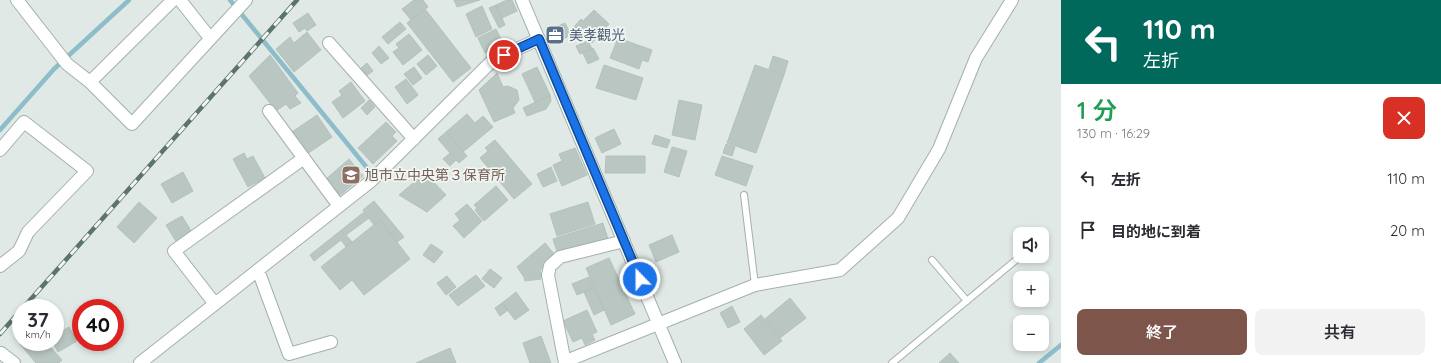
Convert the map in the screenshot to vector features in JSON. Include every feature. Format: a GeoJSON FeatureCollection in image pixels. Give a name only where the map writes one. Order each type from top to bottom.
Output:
{"type":"FeatureCollection","features":[{"type":"Feature","properties":{"kind":"street"},"geometry":{"type":"LineString","coordinates":[[17,0],[67,64],[90,82],[132,124],[246,0]]}},
{"type":"Feature","properties":{"kind":"street"},"geometry":{"type":"LineString","coordinates":[[90,82],[173,0]]}},
{"type":"Feature","properties":{"kind":"street"},"geometry":{"type":"LineString","coordinates":[[180,0],[210,38]]}},
{"type":"Feature","properties":{"kind":"street"},"geometry":{"type":"LineString","coordinates":[[522,0],[675,363]]}},
{"type":"Feature","properties":{"kind":"street"},"geometry":{"type":"LineString","coordinates":[[624,241],[560,257],[550,266],[548,275],[565,362],[658,323],[755,285],[840,270],[898,218],[939,149],[976,58],[1012,0]]}},
{"type":"Feature","properties":{"kind":"street"},"geometry":{"type":"LineString","coordinates":[[140,363],[371,181],[493,60],[539,39]]}},
{"type":"Feature","properties":{"kind":"street"},"geometry":{"type":"LineString","coordinates":[[328,43],[414,138]]}},
{"type":"Feature","properties":{"kind":"street"},"geometry":{"type":"LineString","coordinates":[[269,111],[339,206]]}},
{"type":"Feature","properties":{"kind":"street"},"geometry":{"type":"LineString","coordinates":[[0,150],[24,122],[87,171],[28,232],[19,251],[0,266]]}},
{"type":"Feature","properties":{"kind":"street"},"geometry":{"type":"LineString","coordinates":[[215,304],[174,252],[304,158]]}},
{"type":"Feature","properties":{"kind":"street"},"geometry":{"type":"LineString","coordinates":[[258,270],[289,354],[332,342]]}},
{"type":"Feature","properties":{"kind":"street"},"geometry":{"type":"LineString","coordinates":[[1,353],[14,363]]}},
{"type":"Feature","properties":{"kind":"lane"},"geometry":{"type":"LineString","coordinates":[[744,195],[755,285]]}},
{"type":"Feature","properties":{"kind":"lane"},"geometry":{"type":"LineString","coordinates":[[932,260],[967,301]]}},
{"type":"Feature","properties":{"kind":"lane"},"geometry":{"type":"LineString","coordinates":[[892,363],[1013,263]]}},
{"type":"Feature","properties":{"kind":"building"},"geometry":{"type":"Polygon","coordinates":[[[414,0],[423,0],[428,7],[411,20],[402,9],[414,0]]]}},
{"type":"Feature","properties":{"kind":"building"},"geometry":{"type":"Polygon","coordinates":[[[454,0],[480,0],[457,7],[454,0]]]}},
{"type":"Feature","properties":{"kind":"building"},"geometry":{"type":"Polygon","coordinates":[[[507,0],[512,0],[517,11],[502,18],[496,5],[507,0]]]}},
{"type":"Feature","properties":{"kind":"building"},"geometry":{"type":"Polygon","coordinates":[[[496,5],[505,25],[499,28],[489,8],[496,5]]]}},
{"type":"Feature","properties":{"kind":"building"},"geometry":{"type":"Polygon","coordinates":[[[482,6],[492,29],[476,37],[466,14],[482,6]]]}},
{"type":"Feature","properties":{"kind":"building"},"geometry":{"type":"Polygon","coordinates":[[[425,9],[471,68],[453,82],[407,23],[425,9]]]}},
{"type":"Feature","properties":{"kind":"building"},"geometry":{"type":"Polygon","coordinates":[[[594,10],[609,24],[592,43],[574,27],[581,19],[583,21],[594,10]]]}},
{"type":"Feature","properties":{"kind":"building"},"geometry":{"type":"Polygon","coordinates":[[[308,13],[316,25],[307,31],[305,28],[299,32],[293,23],[308,13]]]}},
{"type":"Feature","properties":{"kind":"building"},"geometry":{"type":"Polygon","coordinates":[[[400,22],[406,29],[388,44],[382,37],[400,22]]]}},
{"type":"Feature","properties":{"kind":"building"},"geometry":{"type":"Polygon","coordinates":[[[565,23],[571,35],[553,44],[547,31],[565,23]]]}},
{"type":"Feature","properties":{"kind":"building"},"geometry":{"type":"Polygon","coordinates":[[[496,29],[504,45],[485,53],[478,38],[496,29]]]}},
{"type":"Feature","properties":{"kind":"building"},"geometry":{"type":"Polygon","coordinates":[[[307,32],[321,50],[294,72],[276,49],[290,37],[294,43],[307,32]]]}},
{"type":"Feature","properties":{"kind":"building"},"geometry":{"type":"Polygon","coordinates":[[[409,34],[422,50],[403,65],[393,52],[399,48],[396,44],[409,34]]]}},
{"type":"Feature","properties":{"kind":"building"},"geometry":{"type":"Polygon","coordinates":[[[618,38],[652,50],[648,62],[642,60],[639,69],[610,58],[618,38]]]}},
{"type":"Feature","properties":{"kind":"building"},"geometry":{"type":"Polygon","coordinates":[[[588,41],[592,49],[580,54],[576,46],[588,41]]]}},
{"type":"Feature","properties":{"kind":"building"},"geometry":{"type":"Polygon","coordinates":[[[379,46],[389,58],[381,64],[372,53],[379,46]]]}},
{"type":"Feature","properties":{"kind":"building"},"geometry":{"type":"Polygon","coordinates":[[[593,48],[599,59],[588,64],[583,53],[593,48]]]}},
{"type":"Feature","properties":{"kind":"building"},"geometry":{"type":"Polygon","coordinates":[[[270,55],[298,93],[295,96],[301,103],[290,109],[286,104],[276,111],[249,76],[270,55]]]}},
{"type":"Feature","properties":{"kind":"building"},"geometry":{"type":"Polygon","coordinates":[[[428,55],[437,66],[426,75],[417,64],[428,55]]]}},
{"type":"Feature","properties":{"kind":"building"},"geometry":{"type":"Polygon","coordinates":[[[773,56],[788,61],[784,75],[769,69],[773,56]]]}},
{"type":"Feature","properties":{"kind":"building"},"geometry":{"type":"Polygon","coordinates":[[[367,63],[373,71],[366,76],[360,69],[367,63]]]}},
{"type":"Feature","properties":{"kind":"building"},"geometry":{"type":"Polygon","coordinates":[[[604,65],[643,78],[636,100],[596,88],[604,65]]]}},
{"type":"Feature","properties":{"kind":"building"},"geometry":{"type":"Polygon","coordinates":[[[755,65],[784,75],[756,153],[727,143],[755,65]]]}},
{"type":"Feature","properties":{"kind":"building"},"geometry":{"type":"Polygon","coordinates":[[[414,67],[422,78],[413,85],[404,74],[414,67]]]}},
{"type":"Feature","properties":{"kind":"building"},"geometry":{"type":"Polygon","coordinates":[[[537,67],[550,95],[535,102],[522,74],[537,67]]]}},
{"type":"Feature","properties":{"kind":"building"},"geometry":{"type":"Polygon","coordinates":[[[497,73],[503,87],[508,86],[517,90],[519,100],[513,108],[515,113],[494,122],[479,90],[497,73]]]}},
{"type":"Feature","properties":{"kind":"building"},"geometry":{"type":"Polygon","coordinates":[[[406,79],[418,95],[407,104],[395,87],[406,79]]]}},
{"type":"Feature","properties":{"kind":"building"},"geometry":{"type":"Polygon","coordinates":[[[351,82],[365,101],[343,118],[332,102],[342,95],[339,91],[351,82]]]}},
{"type":"Feature","properties":{"kind":"building"},"geometry":{"type":"Polygon","coordinates":[[[550,95],[551,101],[546,109],[527,116],[523,108],[550,95]]]}},
{"type":"Feature","properties":{"kind":"building"},"geometry":{"type":"Polygon","coordinates":[[[369,100],[375,107],[367,115],[361,108],[369,100]]]}},
{"type":"Feature","properties":{"kind":"building"},"geometry":{"type":"Polygon","coordinates":[[[679,100],[702,105],[695,140],[672,135],[679,100]]]}},
{"type":"Feature","properties":{"kind":"building"},"geometry":{"type":"Polygon","coordinates":[[[467,114],[475,123],[483,116],[493,127],[463,152],[446,132],[467,114]]]}},
{"type":"Feature","properties":{"kind":"building"},"geometry":{"type":"Polygon","coordinates":[[[317,115],[332,137],[307,154],[292,132],[317,115]]]}},
{"type":"Feature","properties":{"kind":"building"},"geometry":{"type":"Polygon","coordinates":[[[386,122],[396,132],[392,136],[397,141],[373,164],[358,148],[386,122]]]}},
{"type":"Feature","properties":{"kind":"building"},"geometry":{"type":"Polygon","coordinates":[[[614,129],[621,144],[602,153],[595,138],[614,129]]]}},
{"type":"Feature","properties":{"kind":"building"},"geometry":{"type":"Polygon","coordinates":[[[446,132],[467,156],[459,163],[456,160],[450,166],[443,159],[450,153],[438,139],[446,132]]]}},
{"type":"Feature","properties":{"kind":"building"},"geometry":{"type":"Polygon","coordinates":[[[655,135],[670,140],[667,148],[652,144],[655,135]]]}},
{"type":"Feature","properties":{"kind":"building"},"geometry":{"type":"Polygon","coordinates":[[[495,140],[532,184],[514,199],[480,158],[488,151],[485,148],[495,140]]]}},
{"type":"Feature","properties":{"kind":"building"},"geometry":{"type":"Polygon","coordinates":[[[726,144],[735,147],[732,156],[723,153],[726,144]]]}},
{"type":"Feature","properties":{"kind":"building"},"geometry":{"type":"Polygon","coordinates":[[[672,147],[687,151],[679,177],[664,172],[672,147]]]}},
{"type":"Feature","properties":{"kind":"building"},"geometry":{"type":"Polygon","coordinates":[[[575,148],[587,175],[562,186],[553,165],[562,161],[559,154],[575,148]]]}},
{"type":"Feature","properties":{"kind":"building"},"geometry":{"type":"Polygon","coordinates":[[[244,153],[247,159],[253,156],[265,178],[248,187],[233,159],[244,153]]]}},
{"type":"Feature","properties":{"kind":"building"},"geometry":{"type":"Polygon","coordinates":[[[606,156],[645,156],[645,173],[605,173],[606,156]]]}},
{"type":"Feature","properties":{"kind":"building"},"geometry":{"type":"Polygon","coordinates":[[[722,156],[753,166],[746,186],[715,175],[722,156]]]}},
{"type":"Feature","properties":{"kind":"building"},"geometry":{"type":"Polygon","coordinates":[[[349,159],[363,176],[339,196],[325,180],[349,159]]]}},
{"type":"Feature","properties":{"kind":"building"},"geometry":{"type":"Polygon","coordinates":[[[551,167],[557,181],[543,187],[537,174],[551,167]]]}},
{"type":"Feature","properties":{"kind":"building"},"geometry":{"type":"Polygon","coordinates":[[[183,172],[193,191],[172,203],[161,184],[183,172]]]}},
{"type":"Feature","properties":{"kind":"building"},"geometry":{"type":"Polygon","coordinates":[[[425,173],[446,195],[427,212],[399,195],[425,173]]]}},
{"type":"Feature","properties":{"kind":"building"},"geometry":{"type":"Polygon","coordinates":[[[496,186],[508,200],[484,221],[475,210],[477,208],[474,205],[496,186]]]}},
{"type":"Feature","properties":{"kind":"building"},"geometry":{"type":"Polygon","coordinates":[[[374,201],[404,237],[397,242],[380,220],[374,225],[363,210],[374,201]]]}},
{"type":"Feature","properties":{"kind":"building"},"geometry":{"type":"Polygon","coordinates":[[[139,202],[157,218],[134,243],[117,227],[139,202]]]}},
{"type":"Feature","properties":{"kind":"building"},"geometry":{"type":"Polygon","coordinates":[[[588,202],[595,224],[557,236],[550,214],[588,202]]]}},
{"type":"Feature","properties":{"kind":"building"},"geometry":{"type":"Polygon","coordinates":[[[467,204],[482,221],[464,238],[453,226],[460,220],[455,214],[467,204]]]}},
{"type":"Feature","properties":{"kind":"building"},"geometry":{"type":"Polygon","coordinates":[[[364,212],[369,218],[346,235],[352,242],[346,247],[341,240],[314,261],[310,255],[364,212]]]}},
{"type":"Feature","properties":{"kind":"building"},"geometry":{"type":"Polygon","coordinates":[[[182,216],[193,234],[177,243],[166,225],[182,216]]]}},
{"type":"Feature","properties":{"kind":"building"},"geometry":{"type":"Polygon","coordinates":[[[380,220],[410,259],[364,295],[352,280],[340,290],[321,267],[380,220]]]}},
{"type":"Feature","properties":{"kind":"building"},"geometry":{"type":"Polygon","coordinates":[[[603,223],[608,239],[558,255],[553,239],[603,223]]]}},
{"type":"Feature","properties":{"kind":"building"},"geometry":{"type":"Polygon","coordinates":[[[672,235],[679,252],[656,262],[649,245],[672,235]]]}},
{"type":"Feature","properties":{"kind":"building"},"geometry":{"type":"Polygon","coordinates":[[[545,243],[556,256],[540,270],[541,279],[525,281],[517,267],[545,243]]]}},
{"type":"Feature","properties":{"kind":"building"},"geometry":{"type":"Polygon","coordinates":[[[431,244],[443,252],[434,263],[423,255],[431,244]]]}},
{"type":"Feature","properties":{"kind":"building"},"geometry":{"type":"Polygon","coordinates":[[[609,258],[635,314],[611,325],[586,268],[609,258]]]}},
{"type":"Feature","properties":{"kind":"building"},"geometry":{"type":"Polygon","coordinates":[[[490,269],[502,278],[494,288],[482,279],[490,269]]]}},
{"type":"Feature","properties":{"kind":"building"},"geometry":{"type":"Polygon","coordinates":[[[476,275],[485,286],[458,306],[449,295],[476,275]]]}},
{"type":"Feature","properties":{"kind":"building"},"geometry":{"type":"Polygon","coordinates":[[[447,276],[456,287],[446,295],[437,283],[447,276]]]}},
{"type":"Feature","properties":{"kind":"building"},"geometry":{"type":"Polygon","coordinates":[[[589,277],[594,288],[577,295],[572,284],[589,277]]]}},
{"type":"Feature","properties":{"kind":"building"},"geometry":{"type":"Polygon","coordinates":[[[594,288],[604,310],[594,315],[584,292],[594,288]]]}},
{"type":"Feature","properties":{"kind":"building"},"geometry":{"type":"Polygon","coordinates":[[[516,292],[529,310],[515,320],[502,303],[516,292]]]}},
{"type":"Feature","properties":{"kind":"building"},"geometry":{"type":"Polygon","coordinates":[[[790,298],[806,318],[780,338],[765,319],[790,298]]]}},
{"type":"Feature","properties":{"kind":"building"},"geometry":{"type":"Polygon","coordinates":[[[502,303],[508,310],[500,316],[495,308],[502,303]]]}},
{"type":"Feature","properties":{"kind":"building"},"geometry":{"type":"Polygon","coordinates":[[[732,306],[740,322],[728,328],[720,313],[732,306]]]}},
{"type":"Feature","properties":{"kind":"building"},"geometry":{"type":"Polygon","coordinates":[[[587,310],[597,332],[592,334],[595,340],[585,345],[582,338],[573,342],[563,321],[587,310]]]}},
{"type":"Feature","properties":{"kind":"building"},"geometry":{"type":"Polygon","coordinates":[[[761,315],[782,341],[764,355],[744,329],[761,315]]]}},
{"type":"Feature","properties":{"kind":"building"},"geometry":{"type":"Polygon","coordinates":[[[69,327],[72,332],[72,344],[64,349],[64,330],[69,327]]]}},
{"type":"Feature","properties":{"kind":"building"},"geometry":{"type":"Polygon","coordinates":[[[541,336],[551,363],[530,363],[523,343],[541,336]]]}},
{"type":"Feature","properties":{"kind":"building"},"geometry":{"type":"Polygon","coordinates":[[[450,348],[456,363],[416,363],[450,348]]]}},
{"type":"Feature","properties":{"kind":"building"},"geometry":{"type":"Polygon","coordinates":[[[26,351],[54,351],[62,360],[59,363],[36,363],[26,351]]]}},
{"type":"Feature","properties":{"kind":"building"},"geometry":{"type":"Polygon","coordinates":[[[950,353],[959,363],[939,363],[950,353]]]}},
{"type":"Feature","properties":{"kind":"waterway"},"geometry":{"type":"LineString","coordinates":[[0,130],[54,69],[129,0]]}},
{"type":"Feature","properties":{"kind":"waterway"},"geometry":{"type":"LineString","coordinates":[[230,0],[368,169]]}},
{"type":"Feature","properties":{"kind":"waterway"},"geometry":{"type":"LineString","coordinates":[[1039,363],[1061,345]]}},
{"type":"Feature","properties":{"kind":"railway"},"geometry":{"type":"LineString","coordinates":[[31,299],[297,0]]}},
{"type":"Feature","properties":{"kind":"railway"},"geometry":{"type":"LineString","coordinates":[[0,334],[12,320]]}},
{"type":"Feature","properties":{"kind":"place","name":"美孝觀光"},"geometry":{"type":"Point","coordinates":[555,35]}},
{"type":"Feature","properties":{"kind":"place","name":"旭市立中央第３保育所"},"geometry":{"type":"Point","coordinates":[351,175]}},
{"type":"Feature","properties":{"kind":"route"},"geometry":{"type":"LineString","coordinates":[[504,55],[539,39],[640,279]]}}]}
